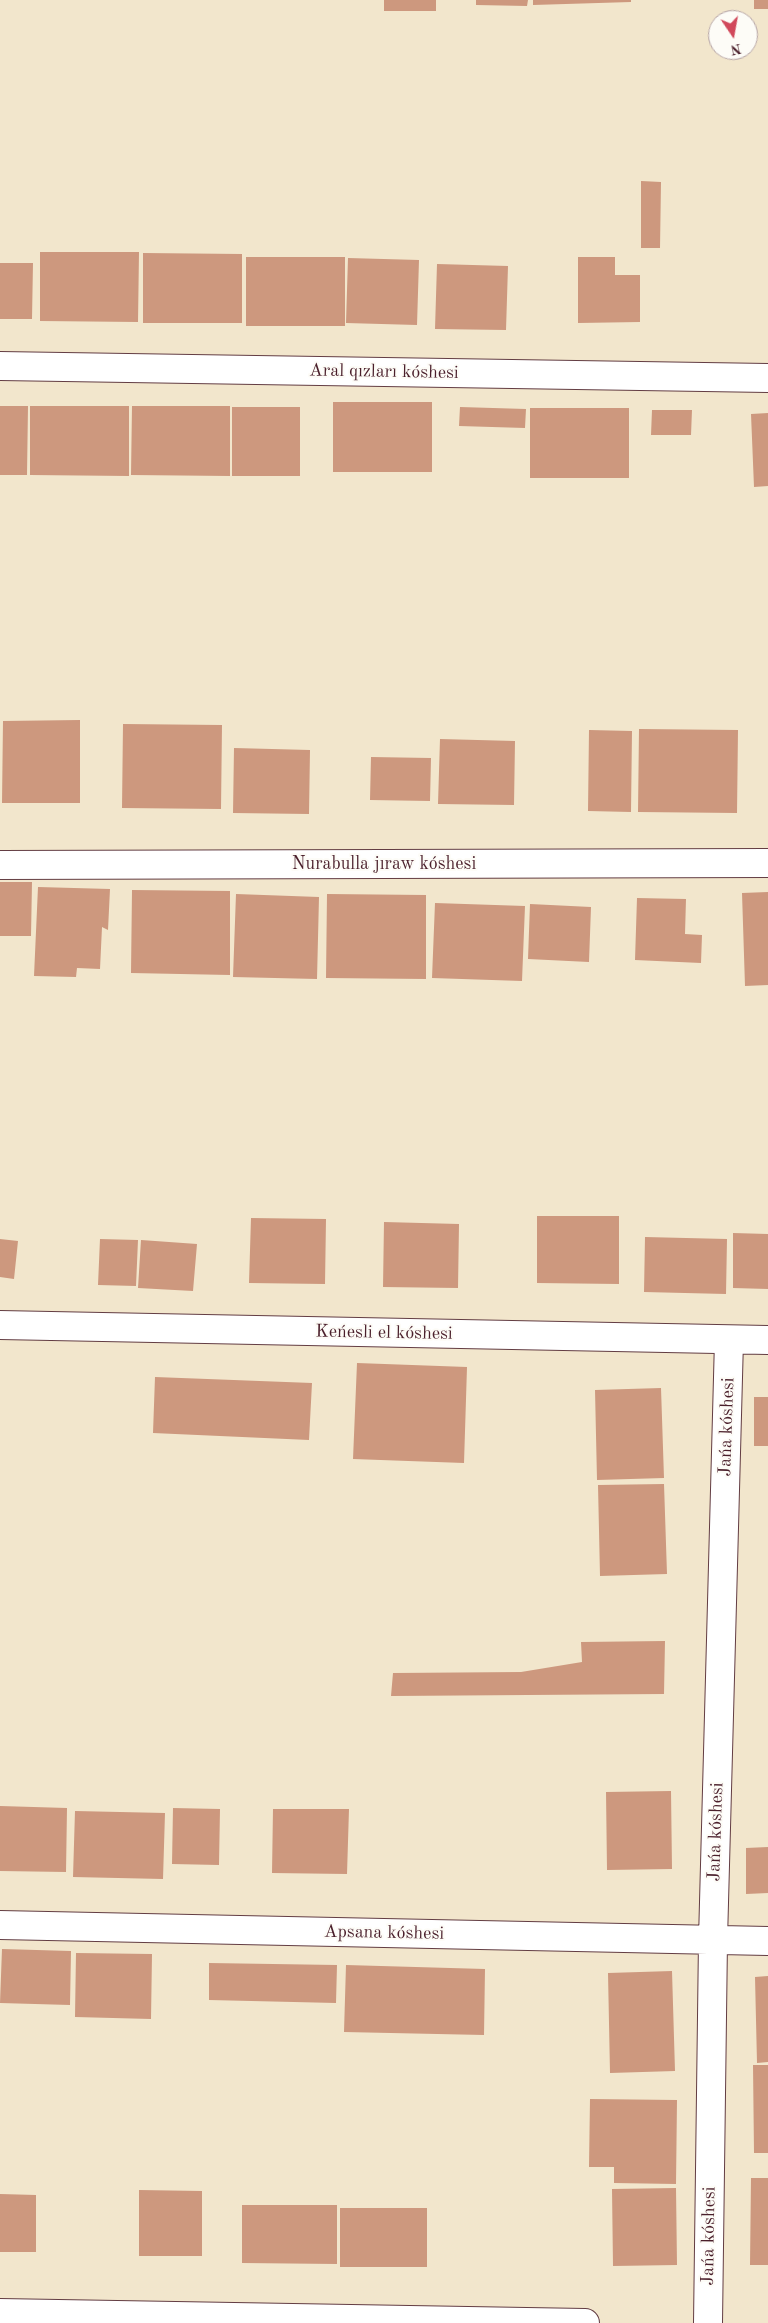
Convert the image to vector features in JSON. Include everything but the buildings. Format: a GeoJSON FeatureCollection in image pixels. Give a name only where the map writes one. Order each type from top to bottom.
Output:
{"type":"FeatureCollection","features":[{"type":"Feature","properties":{"kind":"street","name":"Aral qızları kóshesi"},"geometry":{"type":"LineString","coordinates":[[0,366],[768,378]]}},
{"type":"Feature","properties":{"kind":"street","name":"Nurabulla jıraw kóshesi"},"geometry":{"type":"LineString","coordinates":[[0,865],[768,863]]}},
{"type":"Feature","properties":{"kind":"street","name":"Keńesli el kóshesi"},"geometry":{"type":"LineString","coordinates":[[0,1325],[768,1340]]}},
{"type":"Feature","properties":{"kind":"street","name":"Jańa kóshesi"},"geometry":{"type":"LineString","coordinates":[[708,2323],[713,1940],[729,1340]]}},
{"type":"Feature","properties":{"kind":"street","name":"Apsana kóshesi"},"geometry":{"type":"LineString","coordinates":[[0,1925],[768,1941]]}},
{"type":"Feature","properties":{"kind":"street"},"geometry":{"type":"LineString","coordinates":[[0,2313],[585,2323]]}}]}
